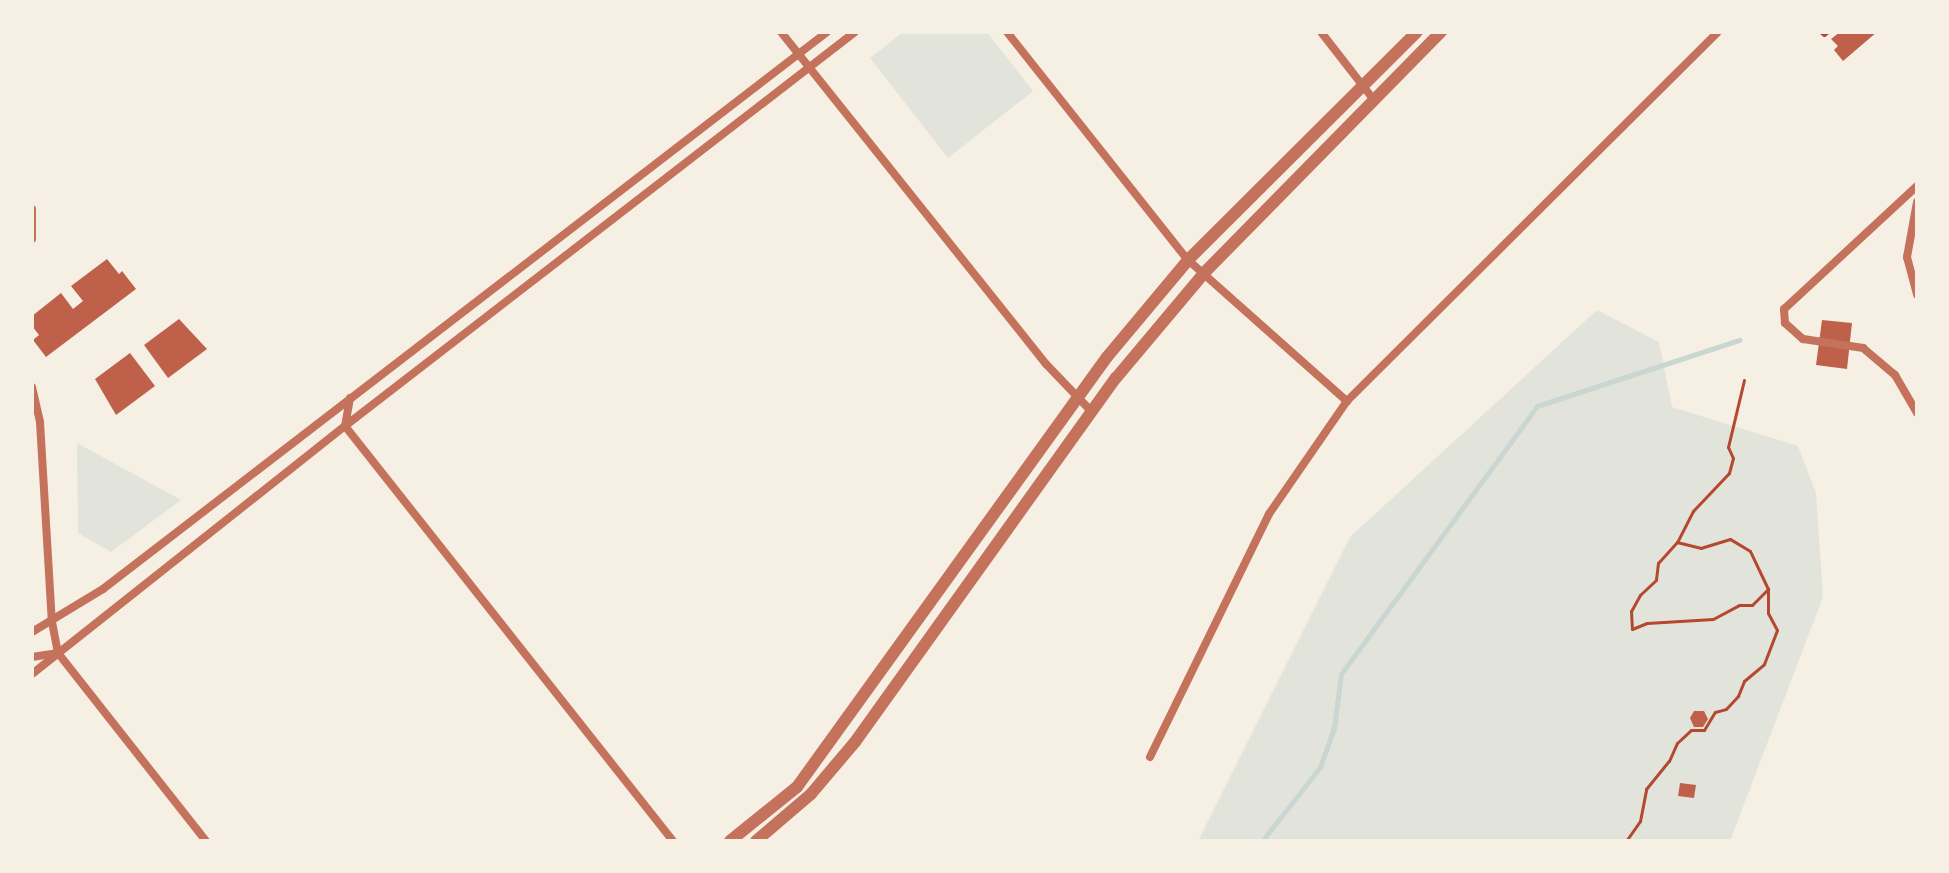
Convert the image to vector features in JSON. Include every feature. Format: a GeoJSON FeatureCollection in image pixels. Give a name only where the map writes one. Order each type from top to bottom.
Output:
{"type":"FeatureCollection","features":[{"type":"Feature","properties":{"kind":"street"},"geometry":{"type":"LineString","coordinates":[[781,32],[1046,364],[1092,412]]}},
{"type":"Feature","properties":{"kind":"street"},"geometry":{"type":"LineString","coordinates":[[32,632],[103,589],[827,32]]}},
{"type":"Feature","properties":{"kind":"street"},"geometry":{"type":"LineString","coordinates":[[32,674],[345,426],[855,32]]}},
{"type":"Feature","properties":{"kind":"street"},"geometry":{"type":"LineString","coordinates":[[1007,32],[1188,260],[1347,401]]}},
{"type":"Feature","properties":{"kind":"street"},"geometry":{"type":"LineString","coordinates":[[1321,32],[1374,100]]}},
{"type":"Feature","properties":{"kind":"street"},"geometry":{"type":"LineString","coordinates":[[730,841],[797,787],[1107,357],[1188,260],[1417,32]]}},
{"type":"Feature","properties":{"kind":"street"},"geometry":{"type":"LineString","coordinates":[[756,841],[811,794],[855,742],[1092,412],[1205,272],[1441,32]]}},
{"type":"Feature","properties":{"kind":"street"},"geometry":{"type":"LineString","coordinates":[[1150,757],[1269,514],[1347,401],[1718,32]]}},
{"type":"Feature","properties":{"kind":"street"},"geometry":{"type":"LineString","coordinates":[[1917,186],[1784,309],[1785,323],[1803,339],[1863,348],[1895,375],[1917,413]]}},
{"type":"Feature","properties":{"kind":"street"},"geometry":{"type":"LineString","coordinates":[[1917,202],[1907,257],[1917,295]]}},
{"type":"Feature","properties":{"kind":"street"},"geometry":{"type":"LineString","coordinates":[[32,209],[32,239]]}},
{"type":"Feature","properties":{"kind":"street"},"geometry":{"type":"LineString","coordinates":[[32,387],[40,422],[52,622],[58,653],[206,841]]}},
{"type":"Feature","properties":{"kind":"street"},"geometry":{"type":"LineString","coordinates":[[350,398],[345,426],[673,841]]}},
{"type":"Feature","properties":{"kind":"street"},"geometry":{"type":"LineString","coordinates":[[32,657],[58,653]]}},
{"type":"Feature","properties":{"kind":"path"},"geometry":{"type":"LineString","coordinates":[[1820,32],[1824,35],[1828,32]]}},
{"type":"Feature","properties":{"kind":"path"},"geometry":{"type":"LineString","coordinates":[[1744,380],[1742,399],[1728,447],[1733,458],[1729,473],[1693,511],[1677,542],[1658,563],[1656,580],[1631,611],[1632,629],[1647,623],[1713,619],[1739,605],[1752,605],[1768,589]]}},
{"type":"Feature","properties":{"kind":"path"},"geometry":{"type":"LineString","coordinates":[[1626,841],[1640,821],[1646,789],[1669,761],[1677,743],[1691,730],[1704,730],[1715,712],[1726,709],[1738,696],[1744,681],[1764,664],[1777,630],[1768,613],[1768,589],[1750,551],[1730,539],[1701,548],[1677,542]]}},
{"type":"Feature","properties":{"kind":"shaded area"},"geometry":{"type":"Polygon","coordinates":[[[903,32],[987,32],[1033,91],[948,158],[870,58],[903,32]]]}},
{"type":"Feature","properties":{"kind":"shaded area"},"geometry":{"type":"Polygon","coordinates":[[[1597,310],[1659,342],[1672,407],[1798,446],[1816,493],[1823,597],[1730,841],[1198,841],[1350,537],[1597,310]]]}},
{"type":"Feature","properties":{"kind":"shaded area"},"geometry":{"type":"Polygon","coordinates":[[[77,443],[181,500],[111,552],[78,533],[77,443]]]}},
{"type":"Feature","properties":{"kind":"building"},"geometry":{"type":"Polygon","coordinates":[[[1840,32],[1877,32],[1843,61],[1834,50],[1838,46],[1831,39],[1840,32]]]}},
{"type":"Feature","properties":{"kind":"building"},"geometry":{"type":"Polygon","coordinates":[[[107,259],[119,274],[122,271],[136,289],[46,357],[33,340],[39,335],[32,326],[32,316],[61,293],[73,309],[83,301],[71,286],[107,259]]]}},
{"type":"Feature","properties":{"kind":"building"},"geometry":{"type":"Polygon","coordinates":[[[179,319],[207,349],[168,378],[144,345],[179,319]]]}},
{"type":"Feature","properties":{"kind":"building"},"geometry":{"type":"Polygon","coordinates":[[[1822,320],[1852,323],[1847,369],[1816,365],[1822,320]]]}},
{"type":"Feature","properties":{"kind":"building"},"geometry":{"type":"Polygon","coordinates":[[[130,353],[155,386],[116,415],[95,379],[130,353]]]}},
{"type":"Feature","properties":{"kind":"building"},"geometry":{"type":"Polygon","coordinates":[[[1694,711],[1704,711],[1708,719],[1703,727],[1694,727],[1690,718],[1694,711]]]}},
{"type":"Feature","properties":{"kind":"building"},"geometry":{"type":"Polygon","coordinates":[[[1680,783],[1696,785],[1694,798],[1678,796],[1680,783]]]}},
{"type":"Feature","properties":{"kind":"waterway"},"geometry":{"type":"LineString","coordinates":[[1262,841],[1320,767],[1334,728],[1341,674],[1537,406],[1739,340]]}}]}
